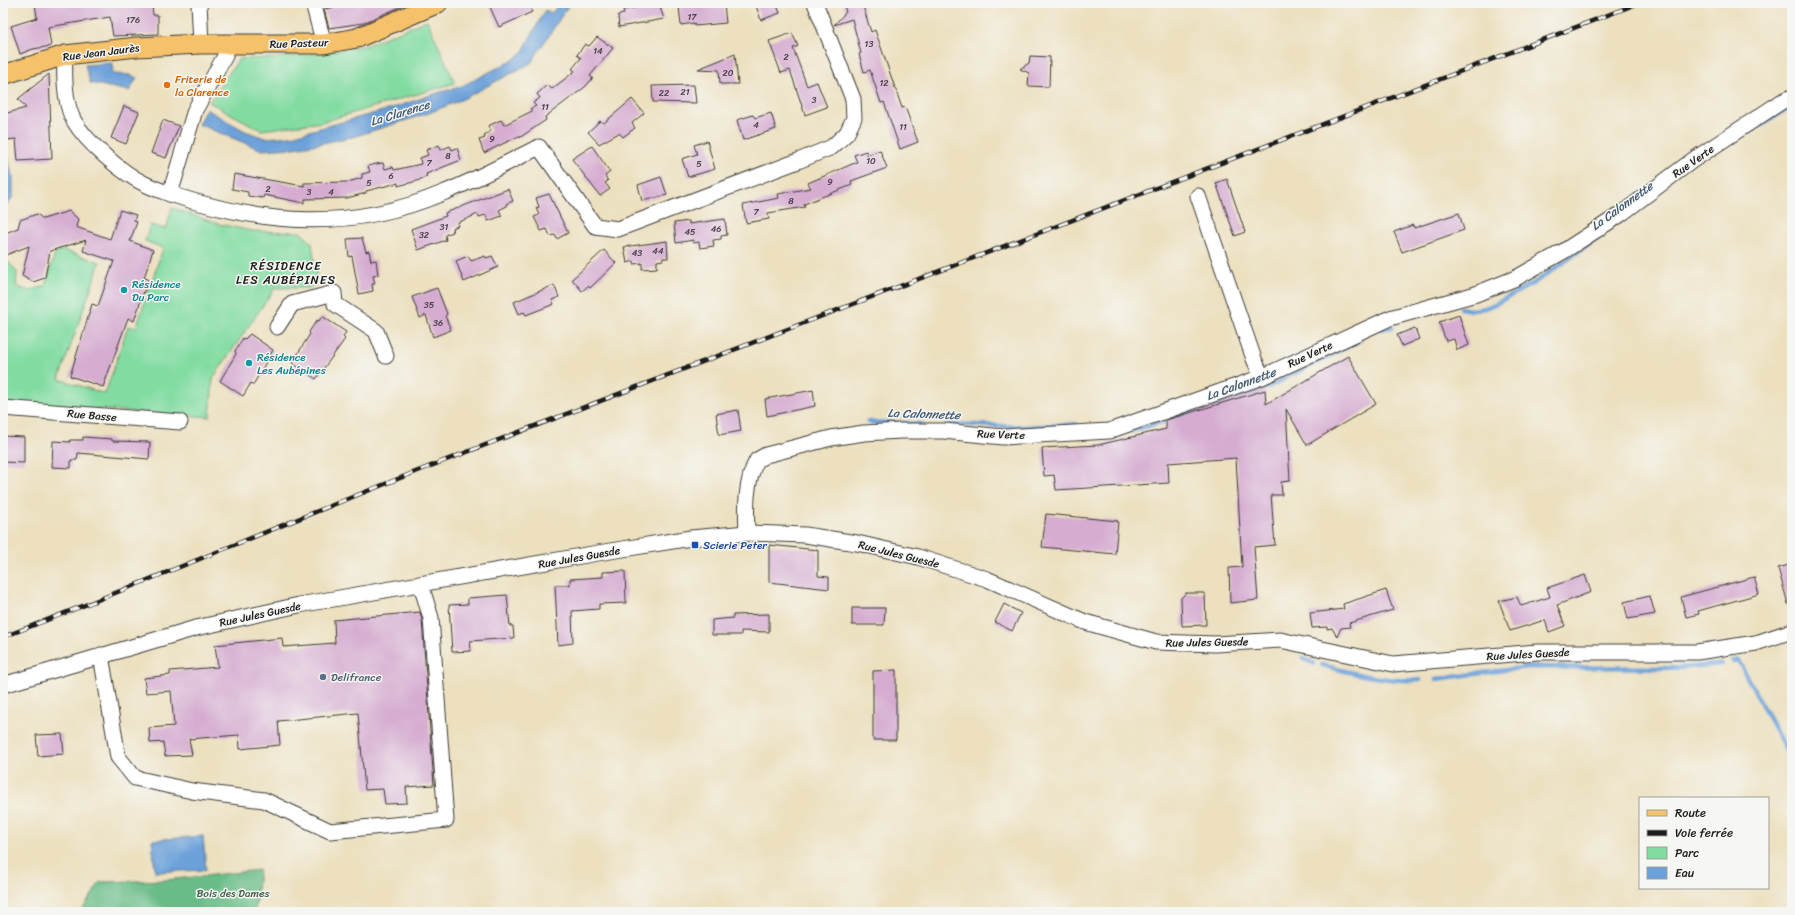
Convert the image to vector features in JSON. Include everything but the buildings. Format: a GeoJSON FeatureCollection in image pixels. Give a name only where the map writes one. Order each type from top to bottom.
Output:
{"type":"FeatureCollection","features":[{"type":"Feature","properties":{"kind":"main road","name":"Rue Pasteur"},"geometry":{"type":"LineString","coordinates":[[201,44],[324,44],[357,38],[438,3]]}},
{"type":"Feature","properties":{"kind":"main road","name":"Rue Jean Jaurès"},"geometry":{"type":"LineString","coordinates":[[3,75],[65,55],[137,46],[201,44]]}},
{"type":"Feature","properties":{"kind":"street"},"geometry":{"type":"LineString","coordinates":[[199,3],[201,44]]}},
{"type":"Feature","properties":{"kind":"street"},"geometry":{"type":"LineString","coordinates":[[313,3],[324,44]]}},
{"type":"Feature","properties":{"kind":"street"},"geometry":{"type":"LineString","coordinates":[[65,55],[66,98],[74,121],[89,140],[119,167],[144,184],[170,194],[222,210],[252,216],[293,220],[326,220],[360,217],[402,207],[443,193],[539,147],[595,226],[618,229],[832,147],[847,133],[854,118],[853,99],[815,3]]}},
{"type":"Feature","properties":{"kind":"street"},"geometry":{"type":"LineString","coordinates":[[170,194],[195,110],[226,54],[225,44]]}},
{"type":"Feature","properties":{"kind":"street","name":"Rue Verte"},"geometry":{"type":"LineString","coordinates":[[747,534],[748,495],[754,466],[757,460],[772,454],[831,438],[872,432],[944,431],[1003,437],[1109,431],[1262,376],[1390,318],[1476,294],[1516,278],[1564,251],[1621,214],[1693,160],[1781,102],[1792,97]]}},
{"type":"Feature","properties":{"kind":"street"},"geometry":{"type":"LineString","coordinates":[[1198,196],[1254,359],[1262,376]]}},
{"type":"Feature","properties":{"kind":"street"},"geometry":{"type":"LineString","coordinates":[[277,327],[292,304],[334,293],[335,304],[376,331],[386,356]]}},
{"type":"Feature","properties":{"kind":"street","name":"Rue Basse"},"geometry":{"type":"LineString","coordinates":[[3,408],[180,422]]}},
{"type":"Feature","properties":{"kind":"street","name":"Rue Jules Guesde"},"geometry":{"type":"LineString","coordinates":[[3,684],[196,628],[299,605],[691,538],[747,534],[805,535],[857,543],[918,557],[987,579],[1086,622],[1156,642],[1214,644],[1280,640],[1393,664],[1536,652],[1697,652],[1756,643],[1792,631]]}},
{"type":"Feature","properties":{"kind":"street"},"geometry":{"type":"LineString","coordinates":[[101,655],[118,757],[135,778],[192,792],[264,800],[330,831],[446,820],[431,618],[421,585]]}},
{"type":"Feature","properties":{"kind":"green space"},"geometry":{"type":"Polygon","coordinates":[[[427,20],[455,83],[322,122],[261,130],[209,102],[239,59],[274,58],[320,53],[367,45],[427,20]]]}},
{"type":"Feature","properties":{"kind":"green space"},"geometry":{"type":"Polygon","coordinates":[[[172,208],[219,224],[252,231],[300,232],[312,243],[317,280],[310,288],[275,288],[213,378],[210,417],[3,403],[3,258],[5,258],[17,272],[16,286],[29,291],[45,286],[55,254],[62,250],[100,262],[59,379],[105,394],[128,326],[136,328],[163,248],[145,241],[150,225],[166,229],[172,208]]]}},
{"type":"Feature","properties":{"kind":"green space","name":"Bois des Dames"},"geometry":{"type":"Polygon","coordinates":[[[259,870],[255,912],[81,912],[100,882],[166,880],[259,870]]]}},
{"type":"Feature","properties":{"kind":"water","name":"La Clarence"},"geometry":{"type":"Polygon","coordinates":[[[559,3],[570,3],[531,63],[463,99],[429,113],[356,136],[294,148],[262,150],[198,124],[206,109],[245,131],[265,138],[291,136],[390,109],[460,87],[513,60],[522,53],[545,10],[552,13],[559,3]]]}},
{"type":"Feature","properties":{"kind":"water"},"geometry":{"type":"Polygon","coordinates":[[[112,63],[113,74],[130,75],[137,78],[129,91],[90,83],[85,65],[112,63]]]}},
{"type":"Feature","properties":{"kind":"water"},"geometry":{"type":"Polygon","coordinates":[[[3,119],[9,163],[13,178],[13,196],[8,204],[3,206],[3,119]]]}},
{"type":"Feature","properties":{"kind":"water"},"geometry":{"type":"Polygon","coordinates":[[[203,836],[206,870],[155,872],[152,840],[203,836]]]}},
{"type":"Feature","properties":{"kind":"waterway","name":"La Calonnette"},"geometry":{"type":"LineString","coordinates":[[1751,130],[1792,106]]}},
{"type":"Feature","properties":{"kind":"waterway","name":"La Calonnette"},"geometry":{"type":"LineString","coordinates":[[1461,308],[1472,310],[1485,308],[1497,303],[1534,283],[1600,237]]}},
{"type":"Feature","properties":{"kind":"waterway","name":"La Calonnette"},"geometry":{"type":"LineString","coordinates":[[1381,329],[1392,327]]}},
{"type":"Feature","properties":{"kind":"waterway","name":"La Calonnette"},"geometry":{"type":"LineString","coordinates":[[1132,431],[1268,387],[1360,340]]}},
{"type":"Feature","properties":{"kind":"waterway","name":"La Calonnette"},"geometry":{"type":"LineString","coordinates":[[868,422],[922,424]]}},
{"type":"Feature","properties":{"kind":"waterway","name":"La Calonnette"},"geometry":{"type":"LineString","coordinates":[[950,424],[1026,427],[1076,424]]}},
{"type":"Feature","properties":{"kind":"waterway"},"geometry":{"type":"LineString","coordinates":[[1303,659],[1314,663]]}},
{"type":"Feature","properties":{"kind":"waterway"},"geometry":{"type":"LineString","coordinates":[[1733,661],[1738,660],[1792,762]]}},
{"type":"Feature","properties":{"kind":"waterway"},"geometry":{"type":"LineString","coordinates":[[1436,679],[1528,667],[1677,668],[1721,664]]}},
{"type":"Feature","properties":{"kind":"waterway"},"geometry":{"type":"LineString","coordinates":[[1322,665],[1383,679],[1420,680]]}},
{"type":"Feature","properties":{"kind":"railway"},"geometry":{"type":"LineString","coordinates":[[3,637],[441,462],[1639,3]]}},
{"type":"Feature","properties":{"kind":"place","name":"Friterie de la Clarence"},"geometry":{"type":"Point","coordinates":[167,85]}},
{"type":"Feature","properties":{"kind":"place","name":"Résidence Du Parc"},"geometry":{"type":"Point","coordinates":[124,290]}},
{"type":"Feature","properties":{"kind":"place","name":"Résidence Les Aubépines"},"geometry":{"type":"Point","coordinates":[249,363]}},
{"type":"Feature","properties":{"kind":"place","name":"Scierie Peter"},"geometry":{"type":"Point","coordinates":[695,545]}},
{"type":"Feature","properties":{"kind":"place","name":"Delifrance"},"geometry":{"type":"Point","coordinates":[323,677]}},
{"type":"Feature","properties":{"kind":"district","name":"RÉSIDENCE LES AUBÉPINES"},"geometry":{"type":"Point","coordinates":[286,273]}}]}
